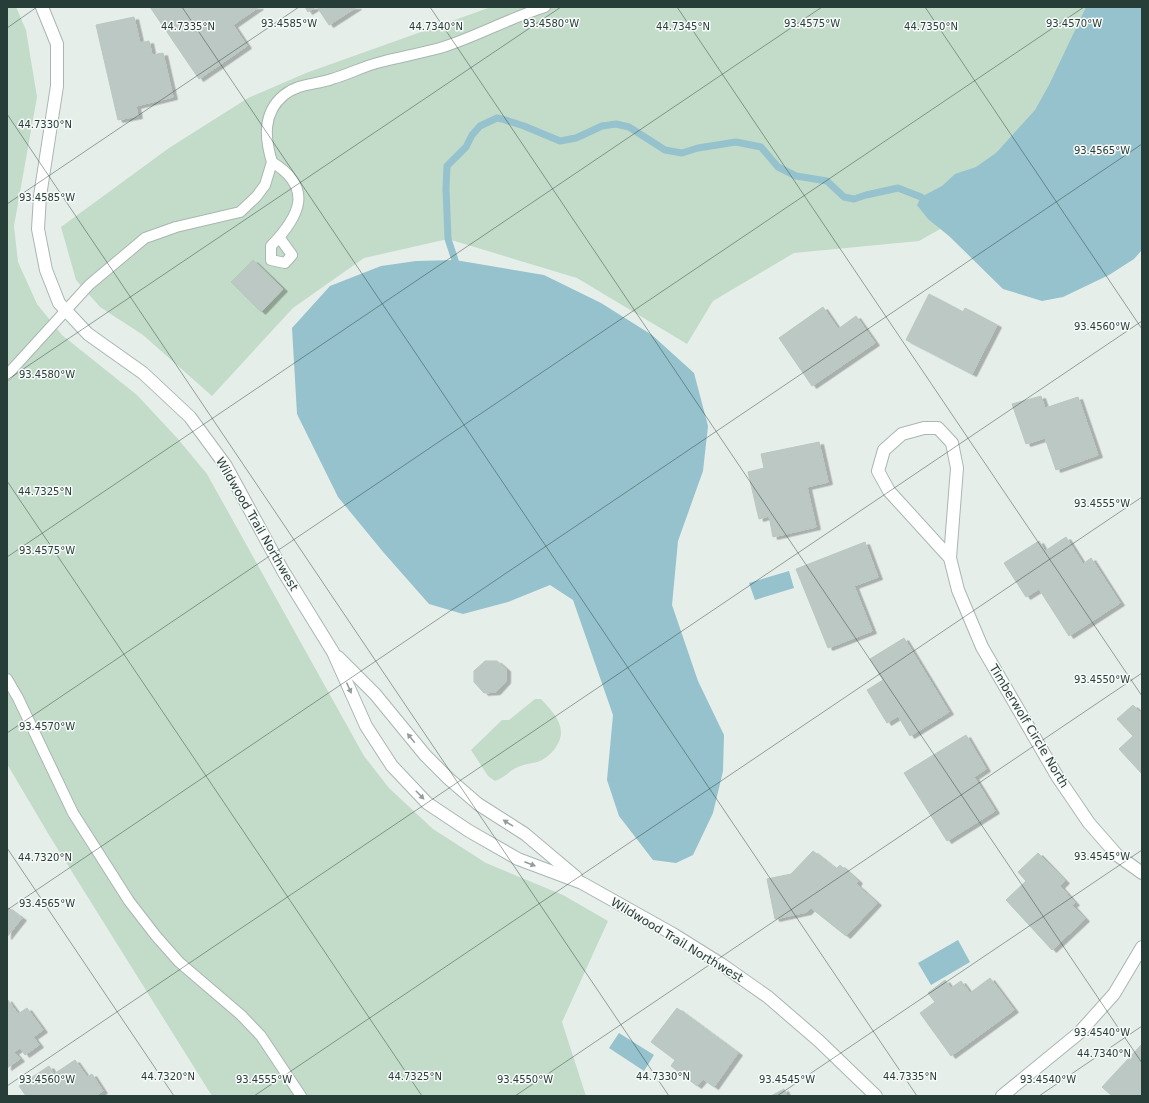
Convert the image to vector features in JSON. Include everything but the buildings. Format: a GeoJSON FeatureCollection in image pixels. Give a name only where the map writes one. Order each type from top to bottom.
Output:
{"type":"FeatureCollection","features":[{"type":"Feature","properties":{"kind":"street","name":"Wildwood Trail Northwest"},"geometry":{"type":"LineString","coordinates":[[42,7],[57,44],[57,86],[40,196],[38,229],[46,270],[59,302],[88,334],[143,373],[190,417],[226,466],[283,571],[333,652],[366,726],[392,766],[427,803],[469,831],[518,859],[582,883],[673,934],[721,964],[762,993],[818,1041],[876,1096]]}},
{"type":"Feature","properties":{"kind":"street"},"geometry":{"type":"LineString","coordinates":[[924,428],[938,428],[952,443],[957,468],[950,558],[889,491],[878,471],[884,450],[902,434],[924,428]]}},
{"type":"Feature","properties":{"kind":"street","name":"Timberwolf Circle North"},"geometry":{"type":"LineString","coordinates":[[950,558],[958,590],[982,647],[1057,776],[1089,823],[1117,855],[1142,873]]}},
{"type":"Feature","properties":{"kind":"street","name":"Wildwood Trail Northwest"},"geometry":{"type":"LineString","coordinates":[[333,652],[375,694],[425,755],[449,779],[478,804],[525,834],[582,883]]}},
{"type":"Feature","properties":{"kind":"street"},"geometry":{"type":"LineString","coordinates":[[1002,1096],[1079,1033],[1114,994],[1142,947]]}},
{"type":"Feature","properties":{"kind":"lane"},"geometry":{"type":"LineString","coordinates":[[7,375],[89,285],[145,238],[176,227],[240,212],[256,197],[265,185],[272,162],[267,144],[267,122],[274,106],[283,96],[300,86],[330,80],[380,62],[440,48],[463,40],[500,23],[545,7]]}},
{"type":"Feature","properties":{"kind":"lane"},"geometry":{"type":"LineString","coordinates":[[272,162],[284,170],[293,180],[299,196],[296,214],[279,237]]}},
{"type":"Feature","properties":{"kind":"lane"},"geometry":{"type":"LineString","coordinates":[[7,679],[25,712],[73,813],[129,901],[156,936],[179,962],[262,1036],[301,1096]]}},
{"type":"Feature","properties":{"kind":"green space"},"geometry":{"type":"Polygon","coordinates":[[[7,7],[16,7],[26,30],[37,97],[14,226],[18,262],[37,304],[62,335],[137,395],[178,439],[207,474],[364,756],[389,788],[433,829],[486,863],[563,895],[608,921],[562,1022],[586,1096],[212,1096],[49,835],[7,764],[7,7]]]}},
{"type":"Feature","properties":{"kind":"green space"},"geometry":{"type":"Polygon","coordinates":[[[491,7],[1142,7],[1142,115],[919,241],[794,253],[713,301],[687,344],[577,278],[448,239],[364,258],[293,308],[212,396],[143,335],[100,307],[76,280],[61,227],[169,148],[248,98],[306,73],[491,7]]]}},
{"type":"Feature","properties":{"kind":"green space"},"geometry":{"type":"Polygon","coordinates":[[[535,699],[541,699],[555,715],[560,727],[560,740],[553,751],[542,760],[518,767],[495,781],[488,776],[471,750],[502,720],[509,720],[535,699]]]}},
{"type":"Feature","properties":{"kind":"water"},"geometry":{"type":"Polygon","coordinates":[[[1086,7],[1142,7],[1142,250],[1134,259],[1109,275],[1063,297],[1042,301],[1003,289],[949,236],[928,219],[917,205],[921,197],[942,186],[955,174],[976,167],[996,153],[1035,110],[1049,85],[1086,7]]]}},
{"type":"Feature","properties":{"kind":"water"},"geometry":{"type":"Polygon","coordinates":[[[455,260],[544,275],[601,303],[652,335],[694,373],[708,426],[703,471],[678,541],[672,605],[698,681],[724,735],[723,771],[713,813],[693,855],[676,863],[653,860],[619,816],[607,780],[613,715],[573,600],[550,585],[508,602],[463,614],[429,604],[384,553],[338,497],[297,414],[292,328],[330,286],[381,266],[416,261],[455,260]]]}},
{"type":"Feature","properties":{"kind":"water"},"geometry":{"type":"Polygon","coordinates":[[[789,571],[794,588],[755,600],[749,583],[789,571]]]}},
{"type":"Feature","properties":{"kind":"water"},"geometry":{"type":"Polygon","coordinates":[[[958,940],[970,962],[931,985],[918,963],[958,940]]]}},
{"type":"Feature","properties":{"kind":"water"},"geometry":{"type":"Polygon","coordinates":[[[619,1033],[654,1055],[644,1071],[609,1048],[619,1033]]]}},
{"type":"Feature","properties":{"kind":"waterway"},"geometry":{"type":"LineString","coordinates":[[455,260],[448,239],[446,189],[447,166],[466,147],[472,135],[480,126],[497,118],[524,126],[560,141],[576,138],[602,126],[616,124],[629,127],[665,150],[682,153],[698,148],[736,142],[761,147],[778,167],[796,176],[827,181],[844,197],[854,199],[898,188],[921,197]]}}]}
